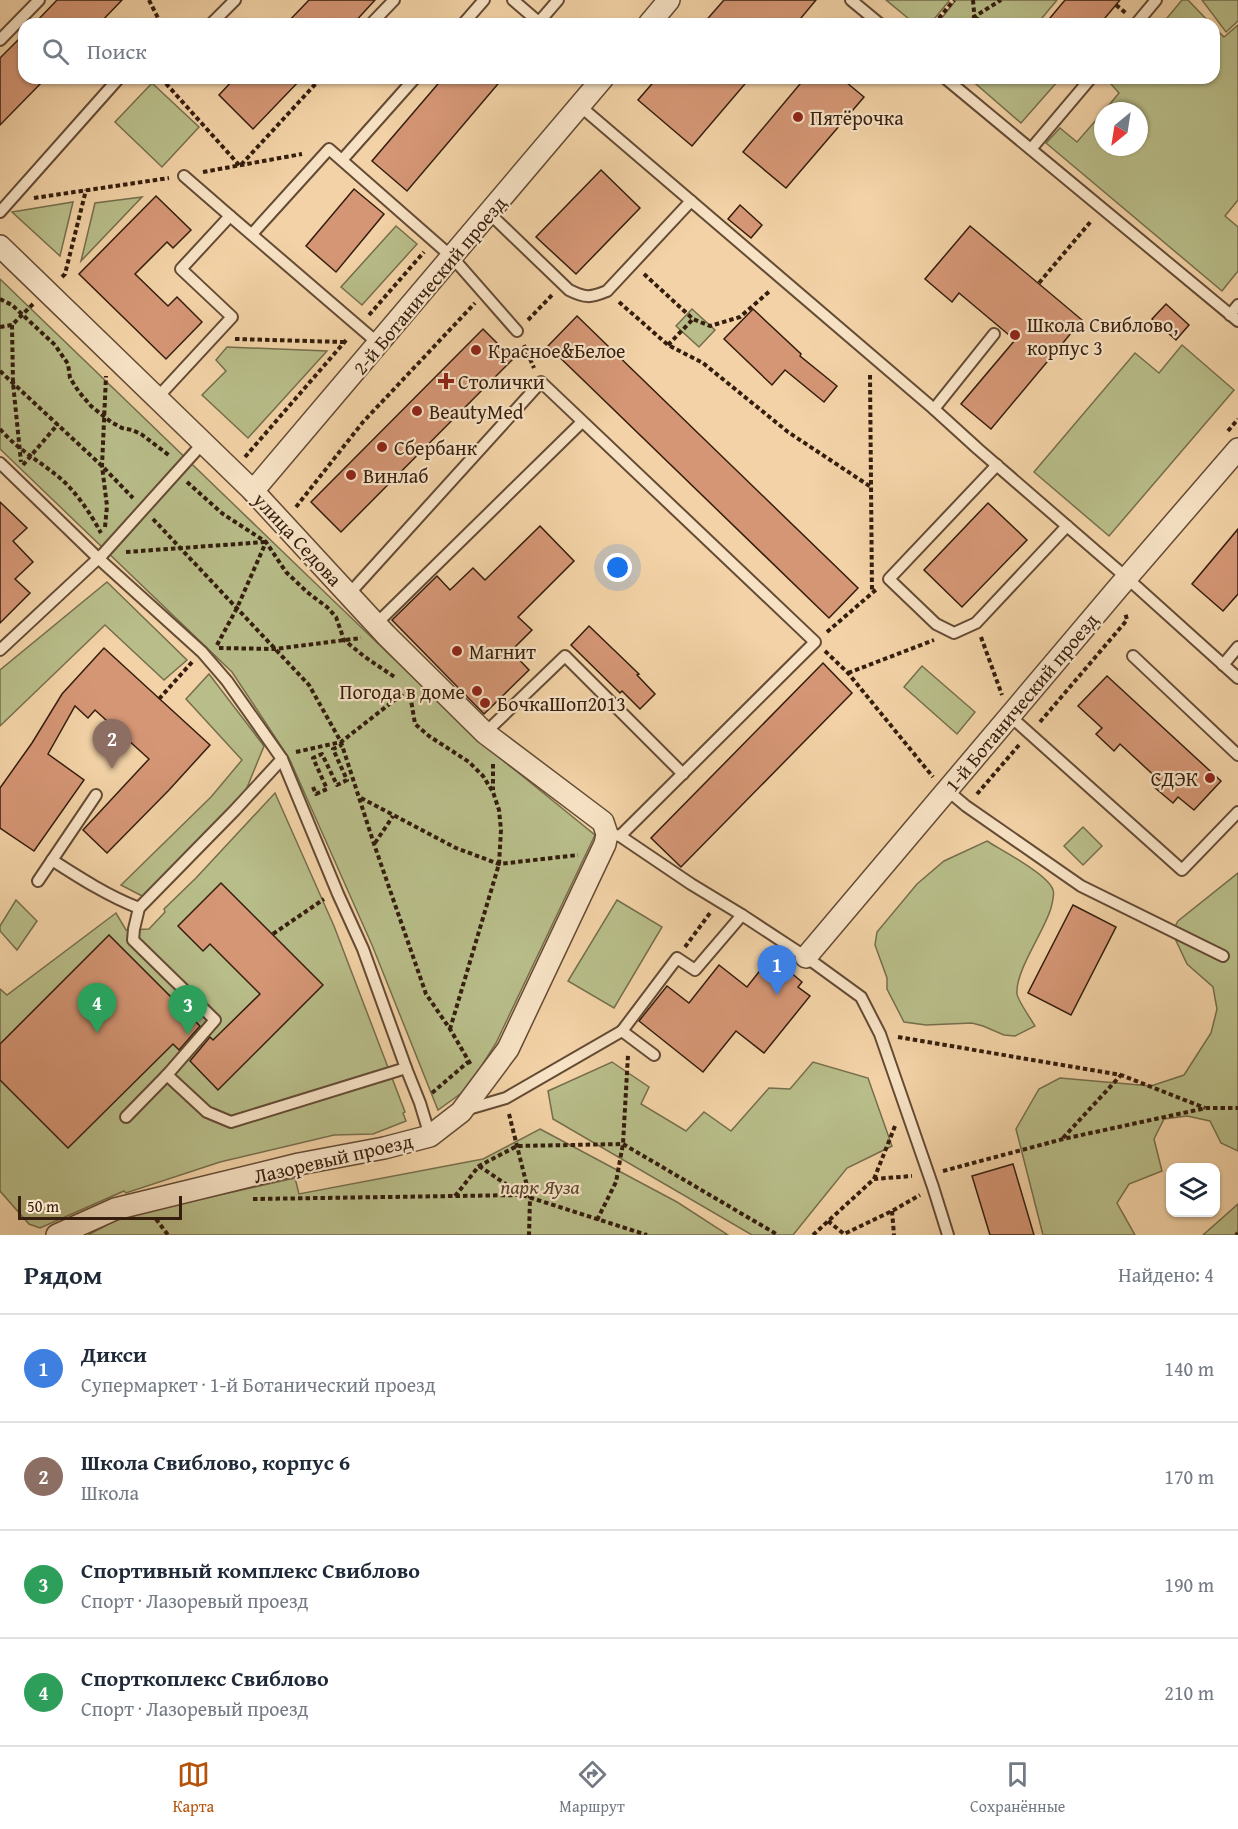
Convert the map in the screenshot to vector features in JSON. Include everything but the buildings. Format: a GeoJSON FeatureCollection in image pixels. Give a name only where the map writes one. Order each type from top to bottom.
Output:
{"type":"FeatureCollection","features":[{"type":"Feature","properties":{"kind":"street"},"geometry":{"type":"LineString","coordinates":[[654,18],[669,0]]}},
{"type":"Feature","properties":{"kind":"street","name":"2-й Ботанический проезд"},"geometry":{"type":"LineString","coordinates":[[253,491],[598,84]]}},
{"type":"Feature","properties":{"kind":"street","name":"улица Седова"},"geometry":{"type":"LineString","coordinates":[[0,246],[253,491],[349,594],[371,631],[485,733],[610,831]]}},
{"type":"Feature","properties":{"kind":"street","name":"1-й Ботанический проезд"},"geometry":{"type":"LineString","coordinates":[[806,957],[1238,449]]}},
{"type":"Feature","properties":{"kind":"street","name":"Лазоревый проезд"},"geometry":{"type":"LineString","coordinates":[[57,1235],[115,1209],[299,1164],[384,1148],[430,1136],[462,1112],[508,1049],[610,831]]}},
{"type":"Feature","properties":{"kind":"lane"},"geometry":{"type":"LineString","coordinates":[[21,18],[39,0]]}},
{"type":"Feature","properties":{"kind":"lane"},"geometry":{"type":"LineString","coordinates":[[218,18],[236,0]]}},
{"type":"Feature","properties":{"kind":"lane"},"geometry":{"type":"LineString","coordinates":[[376,18],[393,0]]}},
{"type":"Feature","properties":{"kind":"lane"},"geometry":{"type":"LineString","coordinates":[[468,18],[484,0]]}},
{"type":"Feature","properties":{"kind":"lane"},"geometry":{"type":"LineString","coordinates":[[513,0],[534,18]]}},
{"type":"Feature","properties":{"kind":"lane"},"geometry":{"type":"LineString","coordinates":[[544,18],[558,0]]}},
{"type":"Feature","properties":{"kind":"lane"},"geometry":{"type":"LineString","coordinates":[[851,0],[873,18]]}},
{"type":"Feature","properties":{"kind":"lane"},"geometry":{"type":"LineString","coordinates":[[1134,18],[1156,0]]}},
{"type":"Feature","properties":{"kind":"lane"},"geometry":{"type":"LineString","coordinates":[[0,39],[18,21]]}},
{"type":"Feature","properties":{"kind":"lane"},"geometry":{"type":"LineString","coordinates":[[0,212],[114,84]]}},
{"type":"Feature","properties":{"kind":"lane"},"geometry":{"type":"LineString","coordinates":[[342,160],[410,84]]}},
{"type":"Feature","properties":{"kind":"lane"},"geometry":{"type":"LineString","coordinates":[[952,84],[1234,318],[1238,305]]}},
{"type":"Feature","properties":{"kind":"lane"},"geometry":{"type":"LineString","coordinates":[[1031,149],[1086,84]]}},
{"type":"Feature","properties":{"kind":"lane"},"geometry":{"type":"LineString","coordinates":[[580,106],[934,409],[1067,526],[1123,583],[1238,678]]}},
{"type":"Feature","properties":{"kind":"lane"},"geometry":{"type":"LineString","coordinates":[[252,234],[329,149],[452,257],[517,331]]}},
{"type":"Feature","properties":{"kind":"lane"},"geometry":{"type":"LineString","coordinates":[[184,176],[379,344]]}},
{"type":"Feature","properties":{"kind":"lane"},"geometry":{"type":"LineString","coordinates":[[489,213],[569,290],[582,296],[594,297],[607,291],[691,201]]}},
{"type":"Feature","properties":{"kind":"lane"},"geometry":{"type":"LineString","coordinates":[[157,398],[232,317],[181,269],[230,216]]}},
{"type":"Feature","properties":{"kind":"lane"},"geometry":{"type":"LineString","coordinates":[[934,409],[994,334]]}},
{"type":"Feature","properties":{"kind":"lane"},"geometry":{"type":"LineString","coordinates":[[349,594],[541,382],[815,642],[683,774],[610,831],[806,957],[861,997],[880,1034],[948,1235]]}},
{"type":"Feature","properties":{"kind":"lane"},"geometry":{"type":"LineString","coordinates":[[371,631],[582,422]]}},
{"type":"Feature","properties":{"kind":"lane"},"geometry":{"type":"LineString","coordinates":[[0,650],[101,556],[203,443]]}},
{"type":"Feature","properties":{"kind":"lane"},"geometry":{"type":"LineString","coordinates":[[0,463],[202,651],[227,681],[282,759],[363,949],[420,1102],[430,1136]]}},
{"type":"Feature","properties":{"kind":"lane"},"geometry":{"type":"LineString","coordinates":[[997,465],[889,579],[936,624],[954,633],[976,623],[1067,526]]}},
{"type":"Feature","properties":{"kind":"lane"},"geometry":{"type":"LineString","coordinates":[[1223,665],[1238,647]]}},
{"type":"Feature","properties":{"kind":"lane"},"geometry":{"type":"LineString","coordinates":[[485,733],[565,656],[683,774]]}},
{"type":"Feature","properties":{"kind":"lane"},"geometry":{"type":"LineString","coordinates":[[1133,656],[1238,755]]}},
{"type":"Feature","properties":{"kind":"lane"},"geometry":{"type":"LineString","coordinates":[[1010,716],[1182,870],[1238,812]]}},
{"type":"Feature","properties":{"kind":"lane"},"geometry":{"type":"LineString","coordinates":[[126,1117],[216,1020],[133,940],[139,908],[282,759]]}},
{"type":"Feature","properties":{"kind":"lane"},"geometry":{"type":"LineString","coordinates":[[947,790],[966,806],[1081,886],[1223,956]]}},
{"type":"Feature","properties":{"kind":"lane"},"geometry":{"type":"LineString","coordinates":[[38,881],[96,795]]}},
{"type":"Feature","properties":{"kind":"lane"},"geometry":{"type":"LineString","coordinates":[[52,860],[98,889],[139,908]]}},
{"type":"Feature","properties":{"kind":"lane"},"geometry":{"type":"LineString","coordinates":[[462,1112],[506,1098],[626,1033],[677,958],[695,970],[742,915]]}},
{"type":"Feature","properties":{"kind":"lane"},"geometry":{"type":"LineString","coordinates":[[626,1033],[654,1055]]}},
{"type":"Feature","properties":{"kind":"lane"},"geometry":{"type":"LineString","coordinates":[[167,1075],[207,1112],[231,1122],[406,1068]]}},
{"type":"Feature","properties":{"kind":"path"},"geometry":{"type":"LineString","coordinates":[[149,0],[158,18]]}},
{"type":"Feature","properties":{"kind":"path"},"geometry":{"type":"LineString","coordinates":[[939,18],[954,0]]}},
{"type":"Feature","properties":{"kind":"path"},"geometry":{"type":"LineString","coordinates":[[973,0],[974,17],[1001,0]]}},
{"type":"Feature","properties":{"kind":"path"},"geometry":{"type":"LineString","coordinates":[[1116,5],[1130,18]]}},
{"type":"Feature","properties":{"kind":"path"},"geometry":{"type":"LineString","coordinates":[[166,84],[240,166],[315,84]]}},
{"type":"Feature","properties":{"kind":"path"},"geometry":{"type":"LineString","coordinates":[[1039,284],[1102,208]]}},
{"type":"Feature","properties":{"kind":"path"},"geometry":{"type":"LineString","coordinates":[[244,457],[434,241]]}},
{"type":"Feature","properties":{"kind":"path"},"geometry":{"type":"LineString","coordinates":[[633,263],[693,319],[710,326],[740,317],[783,279]]}},
{"type":"Feature","properties":{"kind":"path"},"geometry":{"type":"LineString","coordinates":[[541,382],[517,331],[563,283]]}},
{"type":"Feature","properties":{"kind":"path"},"geometry":{"type":"LineString","coordinates":[[607,291],[668,345],[703,363],[788,432],[871,487]]}},
{"type":"Feature","properties":{"kind":"path"},"geometry":{"type":"LineString","coordinates":[[293,512],[363,422],[484,294]]}},
{"type":"Feature","properties":{"kind":"path"},"geometry":{"type":"LineString","coordinates":[[0,299],[12,305],[55,345],[68,364],[70,378],[79,392],[104,416],[122,428],[141,434],[177,461],[187,483],[197,493],[223,514],[266,542],[286,572],[336,617],[344,640],[409,689],[415,724],[469,762],[483,776],[493,792],[500,820],[499,864],[450,1029]]}},
{"type":"Feature","properties":{"kind":"path"},"geometry":{"type":"LineString","coordinates":[[668,345],[693,319]]}},
{"type":"Feature","properties":{"kind":"path"},"geometry":{"type":"LineString","coordinates":[[12,325],[13,383],[22,466]]}},
{"type":"Feature","properties":{"kind":"path"},"geometry":{"type":"LineString","coordinates":[[213,338],[345,342]]}},
{"type":"Feature","properties":{"kind":"path"},"geometry":{"type":"LineString","coordinates":[[870,354],[872,593]]}},
{"type":"Feature","properties":{"kind":"path"},"geometry":{"type":"LineString","coordinates":[[0,371],[102,466],[309,685],[342,743],[426,994],[473,1068]]}},
{"type":"Feature","properties":{"kind":"path"},"geometry":{"type":"LineString","coordinates":[[0,429],[30,457],[57,475],[71,489],[104,539],[106,506],[102,466],[106,372]]}},
{"type":"Feature","properties":{"kind":"path"},"geometry":{"type":"LineString","coordinates":[[14,476],[58,424]]}},
{"type":"Feature","properties":{"kind":"path"},"geometry":{"type":"LineString","coordinates":[[273,534],[266,542],[237,608],[215,648],[275,649],[344,640],[371,631]]}},
{"type":"Feature","properties":{"kind":"path"},"geometry":{"type":"LineString","coordinates":[[101,556],[179,547],[266,542]]}},
{"type":"Feature","properties":{"kind":"path"},"geometry":{"type":"LineString","coordinates":[[889,579],[815,642],[848,673],[932,776],[947,790]]}},
{"type":"Feature","properties":{"kind":"path"},"geometry":{"type":"LineString","coordinates":[[966,806],[1127,620],[1123,583]]}},
{"type":"Feature","properties":{"kind":"path"},"geometry":{"type":"LineString","coordinates":[[976,623],[1010,716]]}},
{"type":"Feature","properties":{"kind":"path"},"geometry":{"type":"LineString","coordinates":[[848,673],[954,633]]}},
{"type":"Feature","properties":{"kind":"path"},"geometry":{"type":"LineString","coordinates":[[159,699],[202,651]]}},
{"type":"Feature","properties":{"kind":"path"},"geometry":{"type":"LineString","coordinates":[[190,664],[198,673]]}},
{"type":"Feature","properties":{"kind":"path"},"geometry":{"type":"LineString","coordinates":[[312,783],[316,794],[327,789],[313,758],[322,754],[337,784],[347,780],[333,749],[415,685]]}},
{"type":"Feature","properties":{"kind":"path"},"geometry":{"type":"LineString","coordinates":[[298,751],[342,743]]}},
{"type":"Feature","properties":{"kind":"path"},"geometry":{"type":"LineString","coordinates":[[361,798],[456,848],[499,864],[581,855]]}},
{"type":"Feature","properties":{"kind":"path"},"geometry":{"type":"LineString","coordinates":[[374,844],[393,816]]}},
{"type":"Feature","properties":{"kind":"path"},"geometry":{"type":"LineString","coordinates":[[273,934],[322,900],[338,894]]}},
{"type":"Feature","properties":{"kind":"path"},"geometry":{"type":"LineString","coordinates":[[677,958],[710,914],[700,907]]}},
{"type":"Feature","properties":{"kind":"path"},"geometry":{"type":"LineString","coordinates":[[597,1220],[615,1182],[623,1144],[626,1033]]}},
{"type":"Feature","properties":{"kind":"path"},"geometry":{"type":"LineString","coordinates":[[880,1034],[1121,1075],[1206,1108]]}},
{"type":"Feature","properties":{"kind":"path"},"geometry":{"type":"LineString","coordinates":[[429,1096],[468,1062]]}},
{"type":"Feature","properties":{"kind":"path"},"geometry":{"type":"LineString","coordinates":[[1063,1139],[1121,1075]]}},
{"type":"Feature","properties":{"kind":"path"},"geometry":{"type":"LineString","coordinates":[[506,1098],[530,1198],[529,1235]]}},
{"type":"Feature","properties":{"kind":"path"},"geometry":{"type":"LineString","coordinates":[[813,1235],[874,1179],[904,1102]]}},
{"type":"Feature","properties":{"kind":"path"},"geometry":{"type":"LineString","coordinates":[[874,1179],[929,1175],[1063,1139],[1206,1108],[1238,1108]]}},
{"type":"Feature","properties":{"kind":"path"},"geometry":{"type":"LineString","coordinates":[[455,1196],[479,1166],[517,1146],[623,1144],[778,1235]]}},
{"type":"Feature","properties":{"kind":"path"},"geometry":{"type":"LineString","coordinates":[[479,1166],[522,1196]]}},
{"type":"Feature","properties":{"kind":"path"},"geometry":{"type":"LineString","coordinates":[[828,1221],[842,1234],[892,1211],[933,1187]]}},
{"type":"Feature","properties":{"kind":"path"},"geometry":{"type":"LineString","coordinates":[[250,1199],[522,1196],[646,1235]]}},
{"type":"Feature","properties":{"kind":"path"},"geometry":{"type":"LineString","coordinates":[[892,1211],[894,1235]]}},
{"type":"Feature","properties":{"kind":"path"},"geometry":{"type":"LineString","coordinates":[[155,1218],[166,1216]]}},
{"type":"Feature","properties":{"kind":"green space"},"geometry":{"type":"Polygon","coordinates":[[[886,0],[949,1],[935,18],[908,18],[886,0]]]}},
{"type":"Feature","properties":{"kind":"green space"},"geometry":{"type":"Polygon","coordinates":[[[956,0],[1057,0],[1042,18],[942,18],[956,0]]]}},
{"type":"Feature","properties":{"kind":"green space"},"geometry":{"type":"Polygon","coordinates":[[[1182,0],[1188,0],[1205,18],[1167,18],[1182,0]]]}},
{"type":"Feature","properties":{"kind":"green space"},"geometry":{"type":"Polygon","coordinates":[[[1202,0],[1238,0],[1238,21],[1226,32],[1220,24],[1220,18],[1216,18],[1202,0]]]}},
{"type":"Feature","properties":{"kind":"green space"},"geometry":{"type":"Polygon","coordinates":[[[1238,25],[1238,200],[1225,216],[1238,227],[1238,271],[1222,291],[1046,143],[1060,128],[1077,142],[1094,122],[1094,156],[1148,156],[1148,102],[1112,102],[1119,93],[1111,84],[1220,84],[1220,33],[1224,37],[1238,25]]]}},
{"type":"Feature","properties":{"kind":"green space"},"geometry":{"type":"Polygon","coordinates":[[[153,84],[199,127],[162,167],[115,122],[153,84]]]}},
{"type":"Feature","properties":{"kind":"green space"},"geometry":{"type":"Polygon","coordinates":[[[976,84],[1055,84],[1021,123],[976,84]]]}},
{"type":"Feature","properties":{"kind":"green space"},"geometry":{"type":"Polygon","coordinates":[[[142,197],[81,261],[95,203],[142,197]]]}},
{"type":"Feature","properties":{"kind":"green space"},"geometry":{"type":"Polygon","coordinates":[[[73,202],[60,256],[12,212],[73,202]]]}},
{"type":"Feature","properties":{"kind":"green space"},"geometry":{"type":"Polygon","coordinates":[[[396,226],[417,244],[362,305],[341,287],[396,226]]]}},
{"type":"Feature","properties":{"kind":"green space"},"geometry":{"type":"Polygon","coordinates":[[[0,279],[478,740],[595,835],[496,1043],[467,1089],[438,1110],[372,945],[289,758],[232,672],[0,449],[0,279]]]}},
{"type":"Feature","properties":{"kind":"green space"},"geometry":{"type":"Polygon","coordinates":[[[692,309],[715,330],[699,347],[676,326],[692,309]]]}},
{"type":"Feature","properties":{"kind":"green space"},"geometry":{"type":"Polygon","coordinates":[[[1182,345],[1234,390],[1109,536],[1034,472],[1135,353],[1159,373],[1182,345]]]}},
{"type":"Feature","properties":{"kind":"green space"},"geometry":{"type":"Polygon","coordinates":[[[227,347],[327,351],[248,438],[202,395],[226,371],[216,360],[227,347]]]}},
{"type":"Feature","properties":{"kind":"green space"},"geometry":{"type":"Polygon","coordinates":[[[107,582],[187,660],[164,680],[105,625],[0,726],[0,670],[107,582]]]}},
{"type":"Feature","properties":{"kind":"green space"},"geometry":{"type":"Polygon","coordinates":[[[922,666],[975,712],[957,734],[904,687],[922,666]]]}},
{"type":"Feature","properties":{"kind":"green space"},"geometry":{"type":"Polygon","coordinates":[[[209,674],[264,746],[246,790],[144,897],[121,885],[211,797],[242,760],[186,699],[209,674]]]}},
{"type":"Feature","properties":{"kind":"green space"},"geometry":{"type":"Polygon","coordinates":[[[275,793],[334,926],[405,1112],[403,1113],[406,1121],[373,1134],[334,1135],[220,1162],[126,1193],[124,1191],[40,1228],[29,1224],[0,1191],[0,989],[7,995],[116,913],[126,930],[149,929],[165,912],[164,909],[275,793]]]}},
{"type":"Feature","properties":{"kind":"green space"},"geometry":{"type":"Polygon","coordinates":[[[1083,827],[1102,846],[1083,865],[1064,846],[1083,827]]]}},
{"type":"Feature","properties":{"kind":"green space"},"geometry":{"type":"Polygon","coordinates":[[[987,841],[1034,870],[1050,884],[1054,892],[1051,908],[1020,974],[1018,985],[1018,997],[1035,1026],[1015,1036],[1004,1035],[972,1023],[926,1025],[904,1022],[887,989],[887,978],[875,945],[877,932],[917,884],[944,861],[987,841]]]}},
{"type":"Feature","properties":{"kind":"green space"},"geometry":{"type":"Polygon","coordinates":[[[1238,873],[1238,1151],[1221,1143],[1210,1121],[1187,1116],[1164,1119],[1154,1139],[1162,1171],[1129,1184],[1117,1203],[1135,1235],[1043,1235],[1016,1129],[1039,1089],[1060,1078],[1151,1086],[1184,1075],[1211,1033],[1217,1009],[1213,987],[1187,964],[1172,932],[1178,921],[1238,873]]]}},
{"type":"Feature","properties":{"kind":"green space"},"geometry":{"type":"Polygon","coordinates":[[[16,900],[37,921],[17,950],[0,931],[0,926],[16,900]]]}},
{"type":"Feature","properties":{"kind":"green space"},"geometry":{"type":"Polygon","coordinates":[[[617,900],[662,927],[614,1008],[568,981],[617,900]]]}},
{"type":"Feature","properties":{"kind":"green space"},"geometry":{"type":"Polygon","coordinates":[[[612,1062],[649,1087],[641,1104],[686,1131],[704,1112],[731,1131],[769,1088],[790,1089],[813,1062],[868,1078],[892,1146],[847,1168],[793,1235],[752,1235],[553,1119],[548,1091],[612,1062]]]}},
{"type":"Feature","properties":{"kind":"green space","name":"парк Яуза"},"geometry":{"type":"Polygon","coordinates":[[[540,1129],[677,1202],[728,1235],[88,1235],[122,1217],[295,1178],[299,1194],[483,1159],[540,1129]]]}},
{"type":"Feature","properties":{"kind":"green space"},"geometry":{"type":"Polygon","coordinates":[[[1238,1204],[1238,1235],[1203,1235],[1238,1204]]]}},
{"type":"Feature","properties":{"kind":"place","name":"Пятёрочка"},"geometry":{"type":"Point","coordinates":[798,117]}},
{"type":"Feature","properties":{"kind":"place","name":"Школа Свиблово, корпус 3"},"geometry":{"type":"Point","coordinates":[1015,335]}},
{"type":"Feature","properties":{"kind":"place","name":"Красное&Белое"},"geometry":{"type":"Point","coordinates":[476,350]}},
{"type":"Feature","properties":{"kind":"place","name":"Столички"},"geometry":{"type":"Point","coordinates":[446,381]}},
{"type":"Feature","properties":{"kind":"place","name":"BeautyMed"},"geometry":{"type":"Point","coordinates":[417,411]}},
{"type":"Feature","properties":{"kind":"place","name":"Сбербанк"},"geometry":{"type":"Point","coordinates":[382,447]}},
{"type":"Feature","properties":{"kind":"place","name":"Винлаб"},"geometry":{"type":"Point","coordinates":[351,475]}},
{"type":"Feature","properties":{"kind":"place","name":"Магнит"},"geometry":{"type":"Point","coordinates":[457,651]}},
{"type":"Feature","properties":{"kind":"place","name":"Погода в доме"},"geometry":{"type":"Point","coordinates":[477,691]}},
{"type":"Feature","properties":{"kind":"place","name":"БочкаШоп2013"},"geometry":{"type":"Point","coordinates":[485,703]}},
{"type":"Feature","properties":{"kind":"place","name":"Школа Свиблово, корпус 6"},"geometry":{"type":"Point","coordinates":[112,769]}},
{"type":"Feature","properties":{"kind":"place","name":"СДЭК"},"geometry":{"type":"Point","coordinates":[1210,778]}},
{"type":"Feature","properties":{"kind":"place","name":"Дикси"},"geometry":{"type":"Point","coordinates":[777,995]}},
{"type":"Feature","properties":{"kind":"place","name":"Спорткоплекс Свиблово"},"geometry":{"type":"Point","coordinates":[97,1033]}},
{"type":"Feature","properties":{"kind":"place","name":"Спортивный комплекс Свиблово"},"geometry":{"type":"Point","coordinates":[188,1035]}}]}
